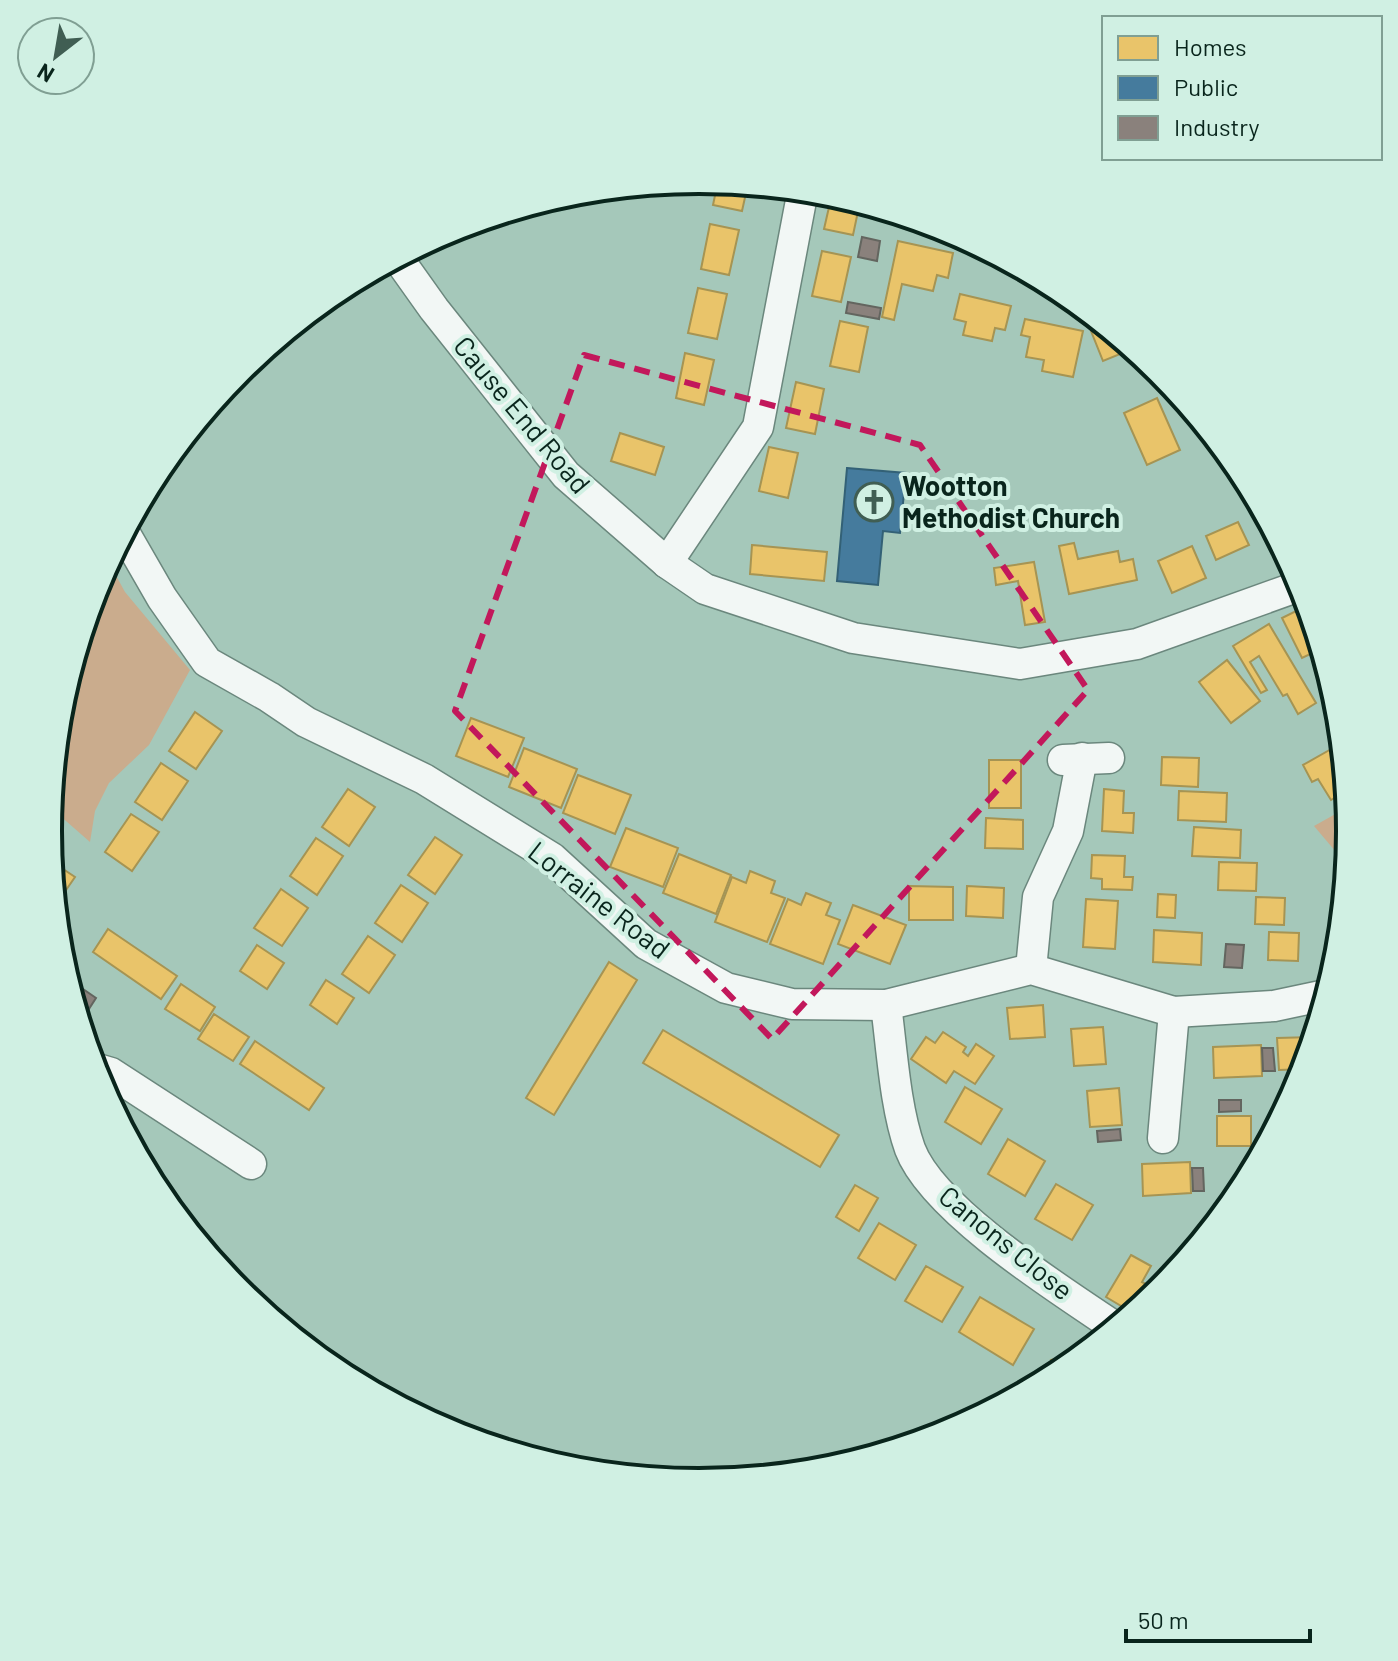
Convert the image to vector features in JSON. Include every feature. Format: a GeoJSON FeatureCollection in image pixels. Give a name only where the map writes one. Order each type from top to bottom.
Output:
{"type":"FeatureCollection","features":[{"type":"Feature","properties":{"kind":"street"},"geometry":{"type":"LineString","coordinates":[[667,563],[758,427],[801,202]]}},
{"type":"Feature","properties":{"kind":"street","name":"Cause End Road"},"geometry":{"type":"LineString","coordinates":[[404,266],[566,475],[667,563],[705,589],[853,638],[1020,664],[1137,644],[1289,590]]}},
{"type":"Feature","properties":{"kind":"street","name":"Lorraine Road"},"geometry":{"type":"LineString","coordinates":[[131,544],[162,598],[207,662],[306,722],[424,779],[552,858],[646,944],[726,988],[792,1004],[886,1005],[1031,969]]}},
{"type":"Feature","properties":{"kind":"street"},"geometry":{"type":"LineString","coordinates":[[1085,759],[1068,831],[1038,897],[1031,969],[1174,1012],[1274,1006],[1313,998]]}},
{"type":"Feature","properties":{"kind":"street","name":"Canons Close"},"geometry":{"type":"LineString","coordinates":[[886,1005],[895,1083],[911,1151],[941,1197],[1030,1269],[1105,1320]]}},
{"type":"Feature","properties":{"kind":"street"},"geometry":{"type":"LineString","coordinates":[[1163,1138],[1174,1012]]}},
{"type":"Feature","properties":{"kind":"street"},"geometry":{"type":"LineString","coordinates":[[109,1073],[251,1164]]}},
{"type":"Feature","properties":{"kind":"highlighted area"},"geometry":{"type":"Polygon","coordinates":[[[584,355],[920,445],[1088,690],[772,1039],[455,711],[584,355]]]}},
{"type":"Feature","properties":{"kind":"shaded area"},"geometry":{"type":"Polygon","coordinates":[[[116,575],[125,592],[190,670],[149,745],[109,783],[95,811],[90,842],[62,818],[67,747],[84,666],[116,575]]]}},
{"type":"Feature","properties":{"kind":"shaded area"},"geometry":{"type":"Polygon","coordinates":[[[1336,814],[1335,851],[1314,826],[1336,814]]]}},
{"type":"Feature","properties":{"kind":"building: Homes"},"geometry":{"type":"Polygon","coordinates":[[[715,194],[745,195],[742,211],[713,205],[715,194]]]}},
{"type":"Feature","properties":{"kind":"building: Homes"},"geometry":{"type":"Polygon","coordinates":[[[829,207],[858,214],[853,235],[824,229],[829,207]]]}},
{"type":"Feature","properties":{"kind":"building: Homes"},"geometry":{"type":"Polygon","coordinates":[[[710,224],[739,230],[729,275],[701,269],[710,224]]]}},
{"type":"Feature","properties":{"kind":"building: Homes"},"geometry":{"type":"Polygon","coordinates":[[[898,241],[953,253],[948,278],[937,275],[933,291],[902,284],[894,320],[882,317],[898,241]]]}},
{"type":"Feature","properties":{"kind":"building: Homes"},"geometry":{"type":"Polygon","coordinates":[[[822,251],[851,257],[841,302],[812,296],[822,251]]]}},
{"type":"Feature","properties":{"kind":"building: Homes"},"geometry":{"type":"Polygon","coordinates":[[[698,288],[727,294],[717,339],[688,333],[698,288]]]}},
{"type":"Feature","properties":{"kind":"building: Homes"},"geometry":{"type":"Polygon","coordinates":[[[960,294],[1011,306],[1005,330],[995,328],[992,341],[963,335],[966,322],[954,319],[960,294]]]}},
{"type":"Feature","properties":{"kind":"building: Homes"},"geometry":{"type":"Polygon","coordinates":[[[1025,319],[1083,331],[1073,377],[1042,371],[1044,360],[1026,357],[1030,337],[1021,335],[1025,319]]]}},
{"type":"Feature","properties":{"kind":"building: Homes"},"geometry":{"type":"Polygon","coordinates":[[[840,321],[868,327],[859,372],[830,366],[840,321]]]}},
{"type":"Feature","properties":{"kind":"building: Homes"},"geometry":{"type":"Polygon","coordinates":[[[1093,330],[1121,354],[1103,361],[1093,330]]]}},
{"type":"Feature","properties":{"kind":"building: Homes"},"geometry":{"type":"Polygon","coordinates":[[[685,353],[714,360],[704,405],[676,398],[685,353]]]}},
{"type":"Feature","properties":{"kind":"building: Homes"},"geometry":{"type":"Polygon","coordinates":[[[796,382],[824,389],[815,434],[786,428],[796,382]]]}},
{"type":"Feature","properties":{"kind":"building: Homes"},"geometry":{"type":"Polygon","coordinates":[[[1157,398],[1180,450],[1147,465],[1124,413],[1157,398]]]}},
{"type":"Feature","properties":{"kind":"building: Homes"},"geometry":{"type":"Polygon","coordinates":[[[620,433],[664,447],[655,475],[611,461],[620,433]]]}},
{"type":"Feature","properties":{"kind":"building: Homes"},"geometry":{"type":"Polygon","coordinates":[[[769,447],[798,453],[788,498],[759,491],[769,447]]]}},
{"type":"Feature","properties":{"kind":"building: Homes"},"geometry":{"type":"Polygon","coordinates":[[[1238,522],[1249,545],[1216,560],[1206,536],[1238,522]]]}},
{"type":"Feature","properties":{"kind":"building: Homes"},"geometry":{"type":"Polygon","coordinates":[[[1074,543],[1078,559],[1118,551],[1120,562],[1133,559],[1137,580],[1069,594],[1059,546],[1074,543]]]}},
{"type":"Feature","properties":{"kind":"building: Homes"},"geometry":{"type":"Polygon","coordinates":[[[752,545],[827,552],[824,581],[750,574],[752,545]]]}},
{"type":"Feature","properties":{"kind":"building: Homes"},"geometry":{"type":"Polygon","coordinates":[[[1192,546],[1206,578],[1172,593],[1158,561],[1192,546]]]}},
{"type":"Feature","properties":{"kind":"building: Homes"},"geometry":{"type":"Polygon","coordinates":[[[1034,562],[1045,622],[1025,625],[1018,581],[996,585],[994,568],[1034,562]]]}},
{"type":"Feature","properties":{"kind":"building: Homes"},"geometry":{"type":"Polygon","coordinates":[[[1297,611],[1310,654],[1302,658],[1282,618],[1297,611]]]}},
{"type":"Feature","properties":{"kind":"building: Homes"},"geometry":{"type":"Polygon","coordinates":[[[1269,624],[1316,703],[1298,714],[1287,694],[1283,696],[1259,656],[1250,662],[1267,690],[1261,693],[1233,646],[1269,624]]]}},
{"type":"Feature","properties":{"kind":"building: Homes"},"geometry":{"type":"Polygon","coordinates":[[[1227,660],[1260,701],[1231,723],[1199,682],[1227,660]]]}},
{"type":"Feature","properties":{"kind":"building: Homes"},"geometry":{"type":"Polygon","coordinates":[[[195,712],[222,731],[196,769],[169,751],[195,712]]]}},
{"type":"Feature","properties":{"kind":"building: Homes"},"geometry":{"type":"Polygon","coordinates":[[[471,718],[524,738],[508,777],[456,756],[471,718]]]}},
{"type":"Feature","properties":{"kind":"building: Homes"},"geometry":{"type":"Polygon","coordinates":[[[524,748],[577,769],[561,808],[509,787],[524,748]]]}},
{"type":"Feature","properties":{"kind":"building: Homes"},"geometry":{"type":"Polygon","coordinates":[[[1331,749],[1335,797],[1331,800],[1318,779],[1312,782],[1303,765],[1331,749]]]}},
{"type":"Feature","properties":{"kind":"building: Homes"},"geometry":{"type":"Polygon","coordinates":[[[1162,757],[1199,758],[1198,787],[1161,785],[1162,757]]]}},
{"type":"Feature","properties":{"kind":"building: Homes"},"geometry":{"type":"Polygon","coordinates":[[[989,760],[1021,760],[1021,808],[989,808],[989,760]]]}},
{"type":"Feature","properties":{"kind":"building: Homes"},"geometry":{"type":"Polygon","coordinates":[[[161,763],[188,781],[162,820],[135,802],[161,763]]]}},
{"type":"Feature","properties":{"kind":"building: Homes"},"geometry":{"type":"Polygon","coordinates":[[[578,775],[631,795],[615,834],[563,813],[578,775]]]}},
{"type":"Feature","properties":{"kind":"building: Homes"},"geometry":{"type":"Polygon","coordinates":[[[348,789],[375,807],[349,846],[322,827],[348,789]]]}},
{"type":"Feature","properties":{"kind":"building: Homes"},"geometry":{"type":"Polygon","coordinates":[[[1104,789],[1124,791],[1123,813],[1134,813],[1133,833],[1102,831],[1104,789]]]}},
{"type":"Feature","properties":{"kind":"building: Homes"},"geometry":{"type":"Polygon","coordinates":[[[1179,791],[1227,793],[1226,822],[1178,820],[1179,791]]]}},
{"type":"Feature","properties":{"kind":"building: Homes"},"geometry":{"type":"Polygon","coordinates":[[[131,814],[159,832],[132,871],[105,852],[131,814]]]}},
{"type":"Feature","properties":{"kind":"building: Homes"},"geometry":{"type":"Polygon","coordinates":[[[986,818],[1023,820],[1023,849],[985,848],[986,818]]]}},
{"type":"Feature","properties":{"kind":"building: Homes"},"geometry":{"type":"Polygon","coordinates":[[[1194,827],[1241,830],[1240,858],[1192,856],[1194,827]]]}},
{"type":"Feature","properties":{"kind":"building: Homes"},"geometry":{"type":"Polygon","coordinates":[[[626,828],[678,848],[663,887],[610,867],[626,828]]]}},
{"type":"Feature","properties":{"kind":"building: Homes"},"geometry":{"type":"Polygon","coordinates":[[[435,837],[462,855],[435,894],[408,875],[435,837]]]}},
{"type":"Feature","properties":{"kind":"building: Homes"},"geometry":{"type":"Polygon","coordinates":[[[316,838],[343,856],[317,895],[290,876],[316,838]]]}},
{"type":"Feature","properties":{"kind":"building: Homes"},"geometry":{"type":"Polygon","coordinates":[[[679,854],[731,875],[716,914],[663,893],[679,854]]]}},
{"type":"Feature","properties":{"kind":"building: Homes"},"geometry":{"type":"Polygon","coordinates":[[[1092,855],[1125,856],[1124,877],[1133,877],[1132,890],[1102,889],[1102,879],[1091,878],[1092,855]]]}},
{"type":"Feature","properties":{"kind":"building: Homes"},"geometry":{"type":"Polygon","coordinates":[[[1219,862],[1257,863],[1256,891],[1218,890],[1219,862]]]}},
{"type":"Feature","properties":{"kind":"building: Homes"},"geometry":{"type":"Polygon","coordinates":[[[63,869],[75,877],[65,892],[63,869]]]}},
{"type":"Feature","properties":{"kind":"building: Homes"},"geometry":{"type":"Polygon","coordinates":[[[750,871],[775,881],[771,893],[785,898],[767,942],[715,922],[732,877],[746,883],[750,871]]]}},
{"type":"Feature","properties":{"kind":"building: Homes"},"geometry":{"type":"Polygon","coordinates":[[[401,885],[428,903],[402,942],[375,923],[401,885]]]}},
{"type":"Feature","properties":{"kind":"building: Homes"},"geometry":{"type":"Polygon","coordinates":[[[909,886],[953,887],[953,920],[909,920],[909,886]]]}},
{"type":"Feature","properties":{"kind":"building: Homes"},"geometry":{"type":"Polygon","coordinates":[[[967,886],[1004,888],[1003,918],[966,916],[967,886]]]}},
{"type":"Feature","properties":{"kind":"building: Homes"},"geometry":{"type":"Polygon","coordinates":[[[281,889],[308,908],[282,946],[254,928],[281,889]]]}},
{"type":"Feature","properties":{"kind":"building: Homes"},"geometry":{"type":"Polygon","coordinates":[[[806,893],[831,903],[826,915],[840,920],[823,964],[770,944],[788,899],[801,905],[806,893]]]}},
{"type":"Feature","properties":{"kind":"building: Homes"},"geometry":{"type":"Polygon","coordinates":[[[1158,894],[1176,895],[1175,918],[1157,917],[1158,894]]]}},
{"type":"Feature","properties":{"kind":"building: Homes"},"geometry":{"type":"Polygon","coordinates":[[[1256,897],[1285,898],[1284,925],[1255,924],[1256,897]]]}},
{"type":"Feature","properties":{"kind":"building: Homes"},"geometry":{"type":"Polygon","coordinates":[[[1086,899],[1118,901],[1115,949],[1083,947],[1086,899]]]}},
{"type":"Feature","properties":{"kind":"building: Homes"},"geometry":{"type":"Polygon","coordinates":[[[853,905],[906,925],[890,964],[838,944],[853,905]]]}},
{"type":"Feature","properties":{"kind":"building: Homes"},"geometry":{"type":"Polygon","coordinates":[[[108,929],[177,976],[161,999],[93,952],[108,929]]]}},
{"type":"Feature","properties":{"kind":"building: Homes"},"geometry":{"type":"Polygon","coordinates":[[[1154,930],[1202,933],[1201,965],[1153,962],[1154,930]]]}},
{"type":"Feature","properties":{"kind":"building: Homes"},"geometry":{"type":"Polygon","coordinates":[[[1269,932],[1299,933],[1298,961],[1268,960],[1269,932]]]}},
{"type":"Feature","properties":{"kind":"building: Homes"},"geometry":{"type":"Polygon","coordinates":[[[368,936],[395,955],[369,993],[342,974],[368,936]]]}},
{"type":"Feature","properties":{"kind":"building: Homes"},"geometry":{"type":"Polygon","coordinates":[[[257,945],[284,963],[267,989],[240,971],[257,945]]]}},
{"type":"Feature","properties":{"kind":"building: Homes"},"geometry":{"type":"Polygon","coordinates":[[[609,962],[637,980],[554,1115],[526,1098],[609,962]]]}},
{"type":"Feature","properties":{"kind":"building: Homes"},"geometry":{"type":"Polygon","coordinates":[[[326,980],[354,998],[337,1024],[310,1005],[326,980]]]}},
{"type":"Feature","properties":{"kind":"building: Homes"},"geometry":{"type":"Polygon","coordinates":[[[181,984],[215,1007],[200,1031],[165,1009],[181,984]]]}},
{"type":"Feature","properties":{"kind":"building: Homes"},"geometry":{"type":"Polygon","coordinates":[[[1043,1005],[1045,1037],[1010,1039],[1007,1008],[1043,1005]]]}},
{"type":"Feature","properties":{"kind":"building: Homes"},"geometry":{"type":"Polygon","coordinates":[[[214,1014],[249,1037],[233,1061],[198,1039],[214,1014]]]}},
{"type":"Feature","properties":{"kind":"building: Homes"},"geometry":{"type":"Polygon","coordinates":[[[1103,1027],[1106,1064],[1074,1066],[1071,1029],[1103,1027]]]}},
{"type":"Feature","properties":{"kind":"building: Homes"},"geometry":{"type":"Polygon","coordinates":[[[663,1030],[839,1135],[820,1167],[643,1063],[663,1030]]]}},
{"type":"Feature","properties":{"kind":"building: Homes"},"geometry":{"type":"Polygon","coordinates":[[[943,1032],[966,1047],[963,1052],[968,1056],[976,1044],[994,1056],[975,1084],[954,1071],[946,1083],[911,1059],[926,1037],[935,1043],[943,1032]]]}},
{"type":"Feature","properties":{"kind":"building: Homes"},"geometry":{"type":"Polygon","coordinates":[[[1301,1037],[1290,1070],[1279,1070],[1277,1038],[1301,1037]]]}},
{"type":"Feature","properties":{"kind":"building: Homes"},"geometry":{"type":"Polygon","coordinates":[[[255,1041],[324,1088],[309,1110],[240,1064],[255,1041]]]}},
{"type":"Feature","properties":{"kind":"building: Homes"},"geometry":{"type":"Polygon","coordinates":[[[1261,1045],[1262,1076],[1214,1078],[1213,1047],[1261,1045]]]}},
{"type":"Feature","properties":{"kind":"building: Homes"},"geometry":{"type":"Polygon","coordinates":[[[965,1087],[1002,1109],[981,1144],[945,1122],[965,1087]]]}},
{"type":"Feature","properties":{"kind":"building: Homes"},"geometry":{"type":"Polygon","coordinates":[[[1119,1088],[1122,1125],[1090,1127],[1087,1091],[1119,1088]]]}},
{"type":"Feature","properties":{"kind":"building: Homes"},"geometry":{"type":"Polygon","coordinates":[[[1217,1116],[1251,1116],[1251,1146],[1217,1146],[1217,1116]]]}},
{"type":"Feature","properties":{"kind":"building: Homes"},"geometry":{"type":"Polygon","coordinates":[[[1008,1139],[1045,1161],[1025,1196],[988,1174],[1008,1139]]]}},
{"type":"Feature","properties":{"kind":"building: Homes"},"geometry":{"type":"Polygon","coordinates":[[[1190,1162],[1191,1193],[1143,1196],[1142,1164],[1190,1162]]]}},
{"type":"Feature","properties":{"kind":"building: Homes"},"geometry":{"type":"Polygon","coordinates":[[[1056,1184],[1093,1205],[1072,1240],[1035,1219],[1056,1184]]]}},
{"type":"Feature","properties":{"kind":"building: Homes"},"geometry":{"type":"Polygon","coordinates":[[[855,1185],[878,1198],[859,1231],[836,1217],[855,1185]]]}},
{"type":"Feature","properties":{"kind":"building: Homes"},"geometry":{"type":"Polygon","coordinates":[[[879,1223],[916,1245],[895,1280],[858,1258],[879,1223]]]}},
{"type":"Feature","properties":{"kind":"building: Homes"},"geometry":{"type":"Polygon","coordinates":[[[1131,1255],[1151,1266],[1142,1282],[1146,1284],[1122,1306],[1106,1297],[1131,1255]]]}},
{"type":"Feature","properties":{"kind":"building: Homes"},"geometry":{"type":"Polygon","coordinates":[[[926,1266],[963,1287],[942,1322],[905,1301],[926,1266]]]}},
{"type":"Feature","properties":{"kind":"building: Homes"},"geometry":{"type":"Polygon","coordinates":[[[980,1297],[1034,1329],[1013,1365],[959,1332],[980,1297]]]}},
{"type":"Feature","properties":{"kind":"building: Public","name":"Wootton Methodist Church"},"geometry":{"type":"Polygon","coordinates":[[[847,468],[906,473],[900,533],[883,531],[878,585],[837,581],[847,468]]]}},
{"type":"Feature","properties":{"kind":"building: Industry"},"geometry":{"type":"Polygon","coordinates":[[[862,237],[880,241],[877,261],[858,257],[862,237]]]}},
{"type":"Feature","properties":{"kind":"building: Industry"},"geometry":{"type":"Polygon","coordinates":[[[848,302],[881,308],[879,319],[846,313],[848,302]]]}},
{"type":"Feature","properties":{"kind":"building: Industry"},"geometry":{"type":"Polygon","coordinates":[[[1226,944],[1244,945],[1242,968],[1224,967],[1226,944]]]}},
{"type":"Feature","properties":{"kind":"building: Industry"},"geometry":{"type":"Polygon","coordinates":[[[82,989],[96,998],[88,1010],[82,989]]]}},
{"type":"Feature","properties":{"kind":"building: Industry"},"geometry":{"type":"Polygon","coordinates":[[[1262,1048],[1273,1048],[1275,1071],[1263,1071],[1262,1048]]]}},
{"type":"Feature","properties":{"kind":"building: Industry"},"geometry":{"type":"Polygon","coordinates":[[[1219,1100],[1241,1100],[1241,1111],[1219,1112],[1219,1100]]]}},
{"type":"Feature","properties":{"kind":"building: Industry"},"geometry":{"type":"Polygon","coordinates":[[[1120,1129],[1121,1140],[1098,1142],[1097,1131],[1120,1129]]]}},
{"type":"Feature","properties":{"kind":"building: Industry"},"geometry":{"type":"Polygon","coordinates":[[[1192,1168],[1203,1168],[1204,1191],[1193,1191],[1192,1168]]]}},
{"type":"Feature","properties":{"kind":"place","name":"Wootton Methodist Church"},"geometry":{"type":"Point","coordinates":[874,502]}}]}
